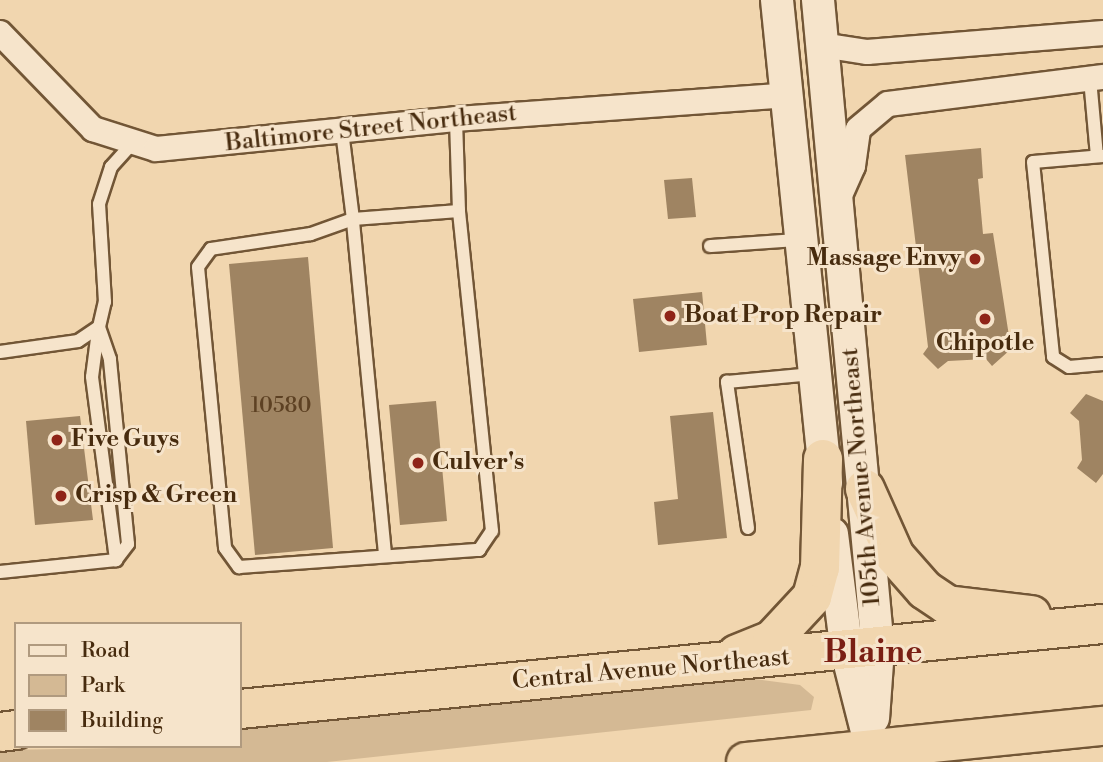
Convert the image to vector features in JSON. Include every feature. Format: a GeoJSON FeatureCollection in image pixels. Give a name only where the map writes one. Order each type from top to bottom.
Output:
{"type":"FeatureCollection","features":[{"type":"Feature","properties":{"kind":"highway"},"geometry":{"type":"LineString","coordinates":[[710,665],[772,640],[812,597],[820,568],[823,459]]}},
{"type":"Feature","properties":{"kind":"highway"},"geometry":{"type":"LineString","coordinates":[[864,489],[895,555],[925,590],[947,605],[1103,623]]}},
{"type":"Feature","properties":{"kind":"highway","name":"Central Avenue Northeast"},"geometry":{"type":"LineString","coordinates":[[242,709],[862,650],[1103,623]]}},
{"type":"Feature","properties":{"kind":"highway"},"geometry":{"type":"LineString","coordinates":[[746,762],[875,755],[1103,726]]}},
{"type":"Feature","properties":{"kind":"street","name":"105th Avenue Northeast"},"geometry":{"type":"LineString","coordinates":[[777,0],[798,240],[823,459],[862,650],[875,755]]}},
{"type":"Feature","properties":{"kind":"street","name":"105th Avenue Northeast"},"geometry":{"type":"LineString","coordinates":[[818,0],[864,489],[862,650]]}},
{"type":"Feature","properties":{"kind":"street","name":"Baltimore Street Northeast"},"geometry":{"type":"LineString","coordinates":[[0,33],[74,113],[93,129],[131,145],[185,148],[456,119],[787,95]]}},
{"type":"Feature","properties":{"kind":"street"},"geometry":{"type":"LineString","coordinates":[[822,45],[867,52],[1103,33]]}},
{"type":"Feature","properties":{"kind":"street"},"geometry":{"type":"LineString","coordinates":[[837,202],[853,166],[859,129],[887,104],[1096,78]]}},
{"type":"Feature","properties":{"kind":"lane"},"geometry":{"type":"LineString","coordinates":[[1096,78],[1100,156],[1033,162],[1053,357],[1069,367],[1103,364]]}},
{"type":"Feature","properties":{"kind":"lane"},"geometry":{"type":"LineString","coordinates":[[456,119],[459,211],[492,531],[479,550],[385,554],[239,567],[225,548],[198,267],[211,249],[311,234],[353,219],[459,211]]}},
{"type":"Feature","properties":{"kind":"lane"},"geometry":{"type":"LineString","coordinates":[[342,131],[385,554]]}},
{"type":"Feature","properties":{"kind":"lane"},"geometry":{"type":"LineString","coordinates":[[116,560],[92,377],[105,302],[99,204],[111,167],[131,145]]}},
{"type":"Feature","properties":{"kind":"lane"},"geometry":{"type":"LineString","coordinates":[[710,247],[798,240]]}},
{"type":"Feature","properties":{"kind":"lane"},"geometry":{"type":"LineString","coordinates":[[0,352],[78,341],[99,327]]}},
{"type":"Feature","properties":{"kind":"lane"},"geometry":{"type":"LineString","coordinates":[[0,572],[116,560],[128,544],[110,359],[99,327]]}},
{"type":"Feature","properties":{"kind":"lane"},"geometry":{"type":"LineString","coordinates":[[748,528],[727,382],[813,374]]}},
{"type":"Feature","properties":{"kind":"green space"},"geometry":{"type":"Polygon","coordinates":[[[748,678],[800,685],[814,697],[811,710],[327,762],[0,762],[0,750],[242,748],[242,727],[748,678]]]}},
{"type":"Feature","properties":{"kind":"building"},"geometry":{"type":"Polygon","coordinates":[[[981,148],[983,178],[978,179],[983,234],[993,233],[1011,349],[992,366],[986,359],[948,361],[938,369],[923,354],[928,347],[905,155],[981,148]]]}},
{"type":"Feature","properties":{"kind":"building"},"geometry":{"type":"Polygon","coordinates":[[[692,178],[696,217],[668,219],[664,180],[692,178]]]}},
{"type":"Feature","properties":{"kind":"building"},"geometry":{"type":"Polygon","coordinates":[[[308,257],[333,548],[255,555],[229,264],[308,257]]]}},
{"type":"Feature","properties":{"kind":"building","name":"Boat Prop Repair"},"geometry":{"type":"Polygon","coordinates":[[[702,292],[707,345],[639,352],[633,299],[702,292]]]}},
{"type":"Feature","properties":{"kind":"building"},"geometry":{"type":"Polygon","coordinates":[[[1086,394],[1103,401],[1103,474],[1096,483],[1077,468],[1082,460],[1079,421],[1070,413],[1086,394]]]}},
{"type":"Feature","properties":{"kind":"building","name":"Culver's"},"geometry":{"type":"Polygon","coordinates":[[[436,401],[447,521],[400,525],[389,405],[436,401]]]}},
{"type":"Feature","properties":{"kind":"building"},"geometry":{"type":"Polygon","coordinates":[[[713,412],[727,538],[658,545],[654,502],[678,499],[670,416],[713,412]]]}},
{"type":"Feature","properties":{"kind":"building"},"geometry":{"type":"Polygon","coordinates":[[[80,416],[93,520],[35,525],[26,421],[80,416]]]}},
{"type":"Feature","properties":{"kind":"place","name":"Massage Envy"},"geometry":{"type":"Point","coordinates":[975,259]}},
{"type":"Feature","properties":{"kind":"place","name":"Boat Prop Repair"},"geometry":{"type":"Point","coordinates":[670,316]}},
{"type":"Feature","properties":{"kind":"place","name":"Chipotle"},"geometry":{"type":"Point","coordinates":[985,319]}},
{"type":"Feature","properties":{"kind":"place","name":"Five Guys"},"geometry":{"type":"Point","coordinates":[57,440]}},
{"type":"Feature","properties":{"kind":"place","name":"Culver's"},"geometry":{"type":"Point","coordinates":[418,463]}},
{"type":"Feature","properties":{"kind":"place","name":"Crisp & Green"},"geometry":{"type":"Point","coordinates":[61,496]}},
{"type":"Feature","properties":{"kind":"district","name":"Blaine"},"geometry":{"type":"Point","coordinates":[873,652]}}]}
